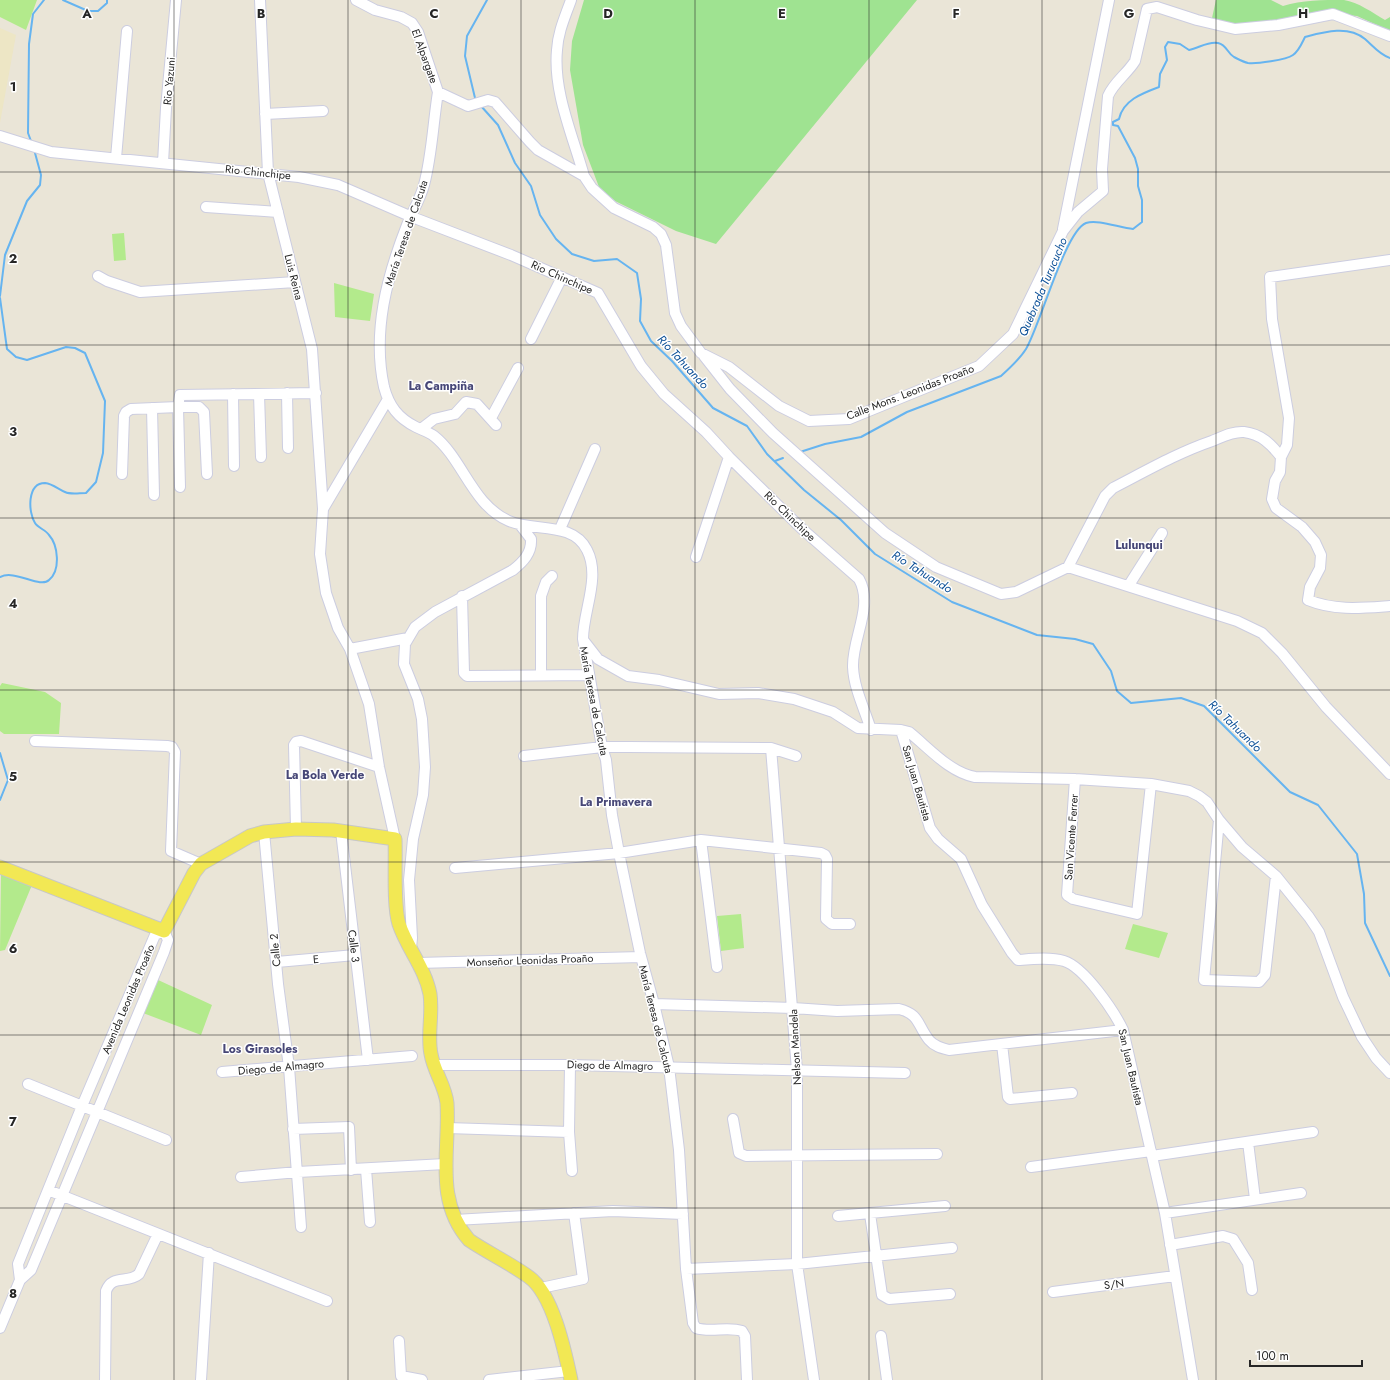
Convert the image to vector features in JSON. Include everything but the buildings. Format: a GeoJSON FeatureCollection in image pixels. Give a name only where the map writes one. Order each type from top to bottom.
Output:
{"type":"FeatureCollection","features":[{"type":"Feature","properties":{"kind":"main road"},"geometry":{"type":"LineString","coordinates":[[0,867],[164,931],[172,919],[191,879],[201,864],[243,839],[264,832],[296,829],[341,831],[395,839],[399,922],[418,963],[430,995],[430,1049],[434,1065],[446,1092],[447,1128],[445,1164],[448,1196],[455,1220],[469,1240],[529,1276],[541,1288],[550,1305],[570,1375]]}},
{"type":"Feature","properties":{"kind":"street","name":"Rio Yazuni"},"geometry":{"type":"LineString","coordinates":[[164,163],[166,108],[176,0]]}},
{"type":"Feature","properties":{"kind":"street","name":"Luis Reina"},"geometry":{"type":"LineString","coordinates":[[260,0],[268,173],[312,349],[323,509],[320,554],[326,593],[338,628],[350,649],[369,704],[379,767],[395,839]]}},
{"type":"Feature","properties":{"kind":"street","name":"El Alpargate"},"geometry":{"type":"LineString","coordinates":[[356,0],[375,10],[401,17],[412,23],[418,32],[438,92],[468,106],[488,100],[495,102],[538,150],[584,176]]}},
{"type":"Feature","properties":{"kind":"street","name":"Calle Mons. Leonidas Proaño"},"geometry":{"type":"LineString","coordinates":[[571,0],[561,25],[556,51],[559,89],[584,176],[592,188],[614,208],[653,227],[661,234],[666,245],[675,313],[681,326],[701,353],[729,367],[779,406],[809,421],[849,419],[979,366],[1013,334],[1063,231]]}},
{"type":"Feature","properties":{"kind":"street"},"geometry":{"type":"LineString","coordinates":[[1063,231],[1109,0]]}},
{"type":"Feature","properties":{"kind":"street"},"geometry":{"type":"LineString","coordinates":[[1063,231],[1078,212],[1102,191],[1102,169],[1108,96],[1111,88],[1130,69],[1135,61],[1147,9],[1157,6],[1197,20],[1236,29],[1278,25],[1333,14],[1390,36]]}},
{"type":"Feature","properties":{"kind":"street"},"geometry":{"type":"LineString","coordinates":[[116,158],[127,31]]}},
{"type":"Feature","properties":{"kind":"street","name":"María Teresa de Calcuta"},"geometry":{"type":"LineString","coordinates":[[438,92],[432,152],[424,186],[412,217],[408,223],[384,296],[380,321],[382,373],[388,399],[396,413],[433,436],[444,446],[474,490],[490,510],[508,521],[521,526],[537,529],[560,529],[579,540],[587,549],[592,561],[592,578],[583,626],[583,640],[588,675],[602,747],[606,760],[612,815],[619,852],[641,957],[669,1066],[679,1150],[686,1269],[693,1323],[696,1328],[702,1330],[736,1329],[742,1331],[745,1336],[747,1380]]}},
{"type":"Feature","properties":{"kind":"street"},"geometry":{"type":"LineString","coordinates":[[265,114],[323,111]]}},
{"type":"Feature","properties":{"kind":"street","name":"Rio Chinchipe"},"geometry":{"type":"LineString","coordinates":[[1,140],[41,150],[268,173],[299,177],[338,185],[412,217],[445,228],[562,276],[598,293],[641,366],[664,394],[706,432],[729,457],[801,528],[859,580],[864,588],[865,598],[853,665],[857,688],[871,730]]}},
{"type":"Feature","properties":{"kind":"street"},"geometry":{"type":"LineString","coordinates":[[206,207],[278,212]]}},
{"type":"Feature","properties":{"kind":"street"},"geometry":{"type":"LineString","coordinates":[[1390,260],[1270,277],[1272,321],[1289,418],[1287,445],[1281,457],[1280,472],[1275,481],[1272,499],[1276,508],[1302,527],[1315,542],[1321,555],[1320,568],[1310,587],[1308,600],[1330,607],[1362,608],[1390,606]]}},
{"type":"Feature","properties":{"kind":"street"},"geometry":{"type":"LineString","coordinates":[[98,276],[107,282],[140,292],[295,282]]}},
{"type":"Feature","properties":{"kind":"street"},"geometry":{"type":"LineString","coordinates":[[531,338],[562,276]]}},
{"type":"Feature","properties":{"kind":"street"},"geometry":{"type":"LineString","coordinates":[[701,353],[730,389],[774,433],[885,533],[936,567],[1001,594],[1016,592],[1068,567],[1105,496],[1113,488],[1183,451],[1229,434],[1245,432],[1259,436],[1270,443],[1281,457]]}},
{"type":"Feature","properties":{"kind":"street"},"geometry":{"type":"LineString","coordinates":[[420,429],[434,419],[455,414],[466,402],[477,404],[493,422],[518,368]]}},
{"type":"Feature","properties":{"kind":"street"},"geometry":{"type":"LineString","coordinates":[[287,393],[288,448]]}},
{"type":"Feature","properties":{"kind":"street"},"geometry":{"type":"LineString","coordinates":[[180,487],[178,407],[180,395],[316,393]]}},
{"type":"Feature","properties":{"kind":"street"},"geometry":{"type":"LineString","coordinates":[[233,394],[234,466]]}},
{"type":"Feature","properties":{"kind":"street"},"geometry":{"type":"LineString","coordinates":[[259,394],[261,456]]}},
{"type":"Feature","properties":{"kind":"street"},"geometry":{"type":"LineString","coordinates":[[323,509],[388,399]]}},
{"type":"Feature","properties":{"kind":"street"},"geometry":{"type":"LineString","coordinates":[[122,474],[124,416],[126,412],[130,409],[199,407],[204,412],[207,474]]}},
{"type":"Feature","properties":{"kind":"street"},"geometry":{"type":"LineString","coordinates":[[152,408],[154,495]]}},
{"type":"Feature","properties":{"kind":"street"},"geometry":{"type":"LineString","coordinates":[[560,529],[595,450]]}},
{"type":"Feature","properties":{"kind":"street"},"geometry":{"type":"LineString","coordinates":[[696,557],[729,457]]}},
{"type":"Feature","properties":{"kind":"street"},"geometry":{"type":"LineString","coordinates":[[411,948],[412,938],[409,880],[413,839],[423,795],[425,767],[421,713],[418,699],[404,664],[404,654],[408,638],[415,627],[422,621],[462,596],[513,570],[524,560],[532,544],[531,539],[521,526]]}},
{"type":"Feature","properties":{"kind":"street"},"geometry":{"type":"LineString","coordinates":[[1129,585],[1162,533]]}},
{"type":"Feature","properties":{"kind":"street"},"geometry":{"type":"LineString","coordinates":[[1068,567],[1129,585],[1237,621],[1262,633],[1282,653],[1326,707],[1390,774]]}},
{"type":"Feature","properties":{"kind":"street"},"geometry":{"type":"LineString","coordinates":[[541,674],[541,596],[546,582],[552,576]]}},
{"type":"Feature","properties":{"kind":"street"},"geometry":{"type":"LineString","coordinates":[[462,596],[464,673],[467,676],[541,674],[588,675]]}},
{"type":"Feature","properties":{"kind":"street"},"geometry":{"type":"LineString","coordinates":[[350,649],[408,638]]}},
{"type":"Feature","properties":{"kind":"street"},"geometry":{"type":"LineString","coordinates":[[583,640],[598,659],[628,676],[659,680],[719,694],[758,693],[794,699],[833,712],[858,728],[871,730],[901,730],[909,732],[951,768],[963,775],[1018,779],[1075,779],[1151,784],[1189,791],[1199,796],[1207,802],[1219,820],[1242,848],[1276,876],[1309,917],[1319,932],[1343,997],[1362,1037],[1376,1058],[1390,1073]]}},
{"type":"Feature","properties":{"kind":"street","name":"San Juan Bautista"},"geometry":{"type":"LineString","coordinates":[[901,730],[930,828],[938,839],[961,859],[982,905],[1012,953],[1018,960],[1059,960],[1072,964],[1113,1010],[1123,1030],[1165,1213],[1193,1380]]}},
{"type":"Feature","properties":{"kind":"street"},"geometry":{"type":"LineString","coordinates":[[35,741],[167,746],[172,748],[175,752],[171,851],[201,864]]}},
{"type":"Feature","properties":{"kind":"street"},"geometry":{"type":"LineString","coordinates":[[296,829],[294,745],[296,742],[301,741],[379,767]]}},
{"type":"Feature","properties":{"kind":"street"},"geometry":{"type":"LineString","coordinates":[[524,756],[602,747],[771,748],[796,756]]}},
{"type":"Feature","properties":{"kind":"street","name":"Nelson Mandela"},"geometry":{"type":"LineString","coordinates":[[771,748],[797,1070],[797,1264],[814,1380]]}},
{"type":"Feature","properties":{"kind":"street","name":"San Vicente Ferrer"},"geometry":{"type":"LineString","coordinates":[[1075,779],[1067,895],[1073,899],[1137,914],[1151,784]]}},
{"type":"Feature","properties":{"kind":"street"},"geometry":{"type":"LineString","coordinates":[[1219,820],[1204,980],[1259,982],[1263,979],[1265,975],[1276,876]]}},
{"type":"Feature","properties":{"kind":"street","name":"Calle 3"},"geometry":{"type":"LineString","coordinates":[[341,831],[355,956],[362,995],[368,1060]]}},
{"type":"Feature","properties":{"kind":"street","name":"Calle 2"},"geometry":{"type":"LineString","coordinates":[[264,832],[289,1067],[301,1227]]}},
{"type":"Feature","properties":{"kind":"street"},"geometry":{"type":"LineString","coordinates":[[701,840],[717,967]]}},
{"type":"Feature","properties":{"kind":"street"},"geometry":{"type":"LineString","coordinates":[[455,868],[619,852],[701,840],[821,853],[825,855],[827,860],[826,919],[832,924],[850,924]]}},
{"type":"Feature","properties":{"kind":"street","name":"Avenida Leonidas Proaño"},"geometry":{"type":"LineString","coordinates":[[164,931],[168,940],[63,1196],[31,1270],[20,1280],[18,1264],[82,1106],[155,935],[164,931]]}},
{"type":"Feature","properties":{"kind":"street","name":"E"},"geometry":{"type":"LineString","coordinates":[[277,962],[355,956]]}},
{"type":"Feature","properties":{"kind":"street","name":"Monseñor Leonidas Proaño"},"geometry":{"type":"LineString","coordinates":[[418,963],[641,957]]}},
{"type":"Feature","properties":{"kind":"street"},"geometry":{"type":"LineString","coordinates":[[654,1004],[793,1008],[837,1011],[899,1010],[909,1012],[916,1018],[929,1040],[937,1046],[949,1050],[1123,1030]]}},
{"type":"Feature","properties":{"kind":"street"},"geometry":{"type":"LineString","coordinates":[[1002,1044],[1008,1097],[1010,1099],[1072,1093]]}},
{"type":"Feature","properties":{"kind":"street","name":"Diego de Almagro"},"geometry":{"type":"LineString","coordinates":[[222,1072],[412,1056]]}},
{"type":"Feature","properties":{"kind":"street","name":"Diego de Almagro"},"geometry":{"type":"LineString","coordinates":[[434,1065],[669,1066],[905,1073]]}},
{"type":"Feature","properties":{"kind":"street"},"geometry":{"type":"LineString","coordinates":[[570,1065],[569,1132],[572,1172]]}},
{"type":"Feature","properties":{"kind":"street"},"geometry":{"type":"LineString","coordinates":[[28,1084],[166,1140]]}},
{"type":"Feature","properties":{"kind":"street"},"geometry":{"type":"LineString","coordinates":[[733,1119],[739,1153],[742,1156],[937,1154]]}},
{"type":"Feature","properties":{"kind":"street"},"geometry":{"type":"LineString","coordinates":[[293,1129],[348,1127],[351,1170]]}},
{"type":"Feature","properties":{"kind":"street"},"geometry":{"type":"LineString","coordinates":[[447,1128],[569,1132]]}},
{"type":"Feature","properties":{"kind":"street"},"geometry":{"type":"LineString","coordinates":[[1031,1167],[1248,1142],[1313,1132]]}},
{"type":"Feature","properties":{"kind":"street"},"geometry":{"type":"LineString","coordinates":[[1248,1142],[1256,1199]]}},
{"type":"Feature","properties":{"kind":"street"},"geometry":{"type":"LineString","coordinates":[[241,1177],[298,1172],[445,1164]]}},
{"type":"Feature","properties":{"kind":"street"},"geometry":{"type":"LineString","coordinates":[[366,1169],[370,1222]]}},
{"type":"Feature","properties":{"kind":"street"},"geometry":{"type":"LineString","coordinates":[[48,1190],[327,1300]]}},
{"type":"Feature","properties":{"kind":"street"},"geometry":{"type":"LineString","coordinates":[[1165,1213],[1301,1193]]}},
{"type":"Feature","properties":{"kind":"street"},"geometry":{"type":"LineString","coordinates":[[838,1216],[945,1206]]}},
{"type":"Feature","properties":{"kind":"street"},"geometry":{"type":"LineString","coordinates":[[455,1220],[613,1211],[683,1214]]}},
{"type":"Feature","properties":{"kind":"street"},"geometry":{"type":"LineString","coordinates":[[541,1288],[583,1278],[574,1213]]}},
{"type":"Feature","properties":{"kind":"street"},"geometry":{"type":"LineString","coordinates":[[870,1214],[882,1295],[889,1299],[950,1294]]}},
{"type":"Feature","properties":{"kind":"street"},"geometry":{"type":"LineString","coordinates":[[105,1380],[106,1291],[108,1284],[114,1281],[135,1278],[139,1274],[158,1234]]}},
{"type":"Feature","properties":{"kind":"street"},"geometry":{"type":"LineString","coordinates":[[1170,1245],[1228,1236],[1233,1239],[1248,1263],[1252,1290]]}},
{"type":"Feature","properties":{"kind":"street"},"geometry":{"type":"LineString","coordinates":[[686,1269],[797,1264],[952,1248]]}},
{"type":"Feature","properties":{"kind":"street"},"geometry":{"type":"LineString","coordinates":[[201,1380],[209,1253]]}},
{"type":"Feature","properties":{"kind":"street","name":"S/N"},"geometry":{"type":"LineString","coordinates":[[1053,1292],[1175,1276]]}},
{"type":"Feature","properties":{"kind":"street"},"geometry":{"type":"LineString","coordinates":[[0,1328],[20,1280]]}},
{"type":"Feature","properties":{"kind":"street"},"geometry":{"type":"LineString","coordinates":[[881,1336],[887,1380]]}},
{"type":"Feature","properties":{"kind":"street"},"geometry":{"type":"LineString","coordinates":[[398,1341],[402,1376],[422,1380]]}},
{"type":"Feature","properties":{"kind":"street"},"geometry":{"type":"LineString","coordinates":[[489,1380],[570,1375]]}},
{"type":"Feature","properties":{"kind":"shaded area"},"geometry":{"type":"Polygon","coordinates":[[[0,28],[16,35],[0,123],[0,28]]]}},
{"type":"Feature","properties":{"kind":"green space"},"geometry":{"type":"Polygon","coordinates":[[[0,0],[37,0],[26,30],[0,17],[0,0]]]}},
{"type":"Feature","properties":{"kind":"green space"},"geometry":{"type":"Polygon","coordinates":[[[584,0],[917,0],[716,244],[676,231],[615,201],[599,187],[583,145],[570,70],[572,41],[584,0]]]}},
{"type":"Feature","properties":{"kind":"green space"},"geometry":{"type":"Polygon","coordinates":[[[1216,0],[1271,0],[1283,6],[1305,1],[1344,0],[1360,5],[1385,20],[1390,17],[1390,31],[1357,16],[1323,13],[1278,24],[1219,24],[1212,18],[1216,0]]]}},
{"type":"Feature","properties":{"kind":"green space"},"geometry":{"type":"Polygon","coordinates":[[[124,233],[126,260],[114,261],[112,234],[124,233]]]}},
{"type":"Feature","properties":{"kind":"green space"},"geometry":{"type":"Polygon","coordinates":[[[334,283],[374,294],[370,321],[335,317],[334,283]]]}},
{"type":"Feature","properties":{"kind":"green space"},"geometry":{"type":"Polygon","coordinates":[[[2,683],[45,692],[61,703],[59,734],[4,734],[0,731],[0,686],[2,683]]]}},
{"type":"Feature","properties":{"kind":"green space"},"geometry":{"type":"Polygon","coordinates":[[[1,873],[32,885],[5,950],[0,951],[1,873]]]}},
{"type":"Feature","properties":{"kind":"green space"},"geometry":{"type":"Polygon","coordinates":[[[741,914],[744,948],[721,951],[717,916],[741,914]]]}},
{"type":"Feature","properties":{"kind":"green space"},"geometry":{"type":"Polygon","coordinates":[[[1133,924],[1168,933],[1159,958],[1125,949],[1133,924]]]}},
{"type":"Feature","properties":{"kind":"green space"},"geometry":{"type":"Polygon","coordinates":[[[156,979],[212,1005],[201,1035],[143,1013],[156,979]]]}},
{"type":"Feature","properties":{"kind":"waterway"},"geometry":{"type":"LineString","coordinates":[[31,141],[28,133],[29,44],[33,14],[44,0]]}},
{"type":"Feature","properties":{"kind":"waterway"},"geometry":{"type":"LineString","coordinates":[[63,0],[88,11],[98,11],[107,3],[107,0]]}},
{"type":"Feature","properties":{"kind":"waterway","name":"Río Tahuando"},"geometry":{"type":"LineString","coordinates":[[475,98],[465,56],[467,36],[487,0]]}},
{"type":"Feature","properties":{"kind":"waterway","name":"Quebrada Turucucho"},"geometry":{"type":"LineString","coordinates":[[800,452],[825,444],[861,437],[907,412],[1001,376],[1011,367],[1026,349],[1061,260],[1078,230],[1086,223],[1091,222],[1133,229],[1142,222],[1142,200],[1138,186],[1138,169],[1135,158],[1118,126],[1113,125],[1113,122],[1119,119],[1121,112],[1134,98],[1159,87],[1160,74],[1167,60],[1165,47],[1168,42],[1180,44],[1189,50],[1207,44],[1218,43],[1223,45],[1239,60],[1248,63],[1257,63],[1278,60],[1293,55],[1299,49],[1305,37],[1320,33],[1344,31],[1351,32],[1365,39],[1380,53],[1390,58]]}},
{"type":"Feature","properties":{"kind":"waterway","name":"Río Tahuando"},"geometry":{"type":"LineString","coordinates":[[481,106],[498,125],[515,163],[531,186],[540,215],[556,239],[572,254],[594,261],[617,259],[637,273],[641,299],[640,321],[651,341],[672,361],[713,408],[747,426],[767,454],[804,490],[841,520],[875,554],[952,602],[1037,635],[1075,639],[1093,644],[1111,671],[1117,691],[1131,703],[1181,698],[1204,706],[1290,792],[1318,805],[1357,854],[1364,894],[1365,923],[1390,976]]}},
{"type":"Feature","properties":{"kind":"waterway"},"geometry":{"type":"LineString","coordinates":[[0,296],[5,255],[27,201],[40,185],[41,175],[35,153]]}},
{"type":"Feature","properties":{"kind":"waterway"},"geometry":{"type":"LineString","coordinates":[[0,298],[7,349],[16,357],[27,360],[66,347],[75,348],[85,353],[105,401],[103,453],[96,482],[86,493],[67,493],[53,485],[45,483],[39,484],[32,493],[30,506],[35,523],[49,535],[56,551],[57,564],[53,576],[45,582],[33,581],[13,575],[0,577]]}},
{"type":"Feature","properties":{"kind":"waterway"},"geometry":{"type":"LineString","coordinates":[[775,461],[783,458]]}},
{"type":"Feature","properties":{"kind":"waterway"},"geometry":{"type":"LineString","coordinates":[[0,753],[8,780],[0,800]]}},
{"type":"Feature","properties":{"kind":"district","name":"La Campiña"},"geometry":{"type":"Point","coordinates":[441,386]}},
{"type":"Feature","properties":{"kind":"district","name":"Lulunqui"},"geometry":{"type":"Point","coordinates":[1139,545]}},
{"type":"Feature","properties":{"kind":"district","name":"La Bola Verde"},"geometry":{"type":"Point","coordinates":[325,775]}},
{"type":"Feature","properties":{"kind":"district","name":"La Primavera"},"geometry":{"type":"Point","coordinates":[616,802]}},
{"type":"Feature","properties":{"kind":"district","name":"Los Girasoles"},"geometry":{"type":"Point","coordinates":[260,1049]}}]}
